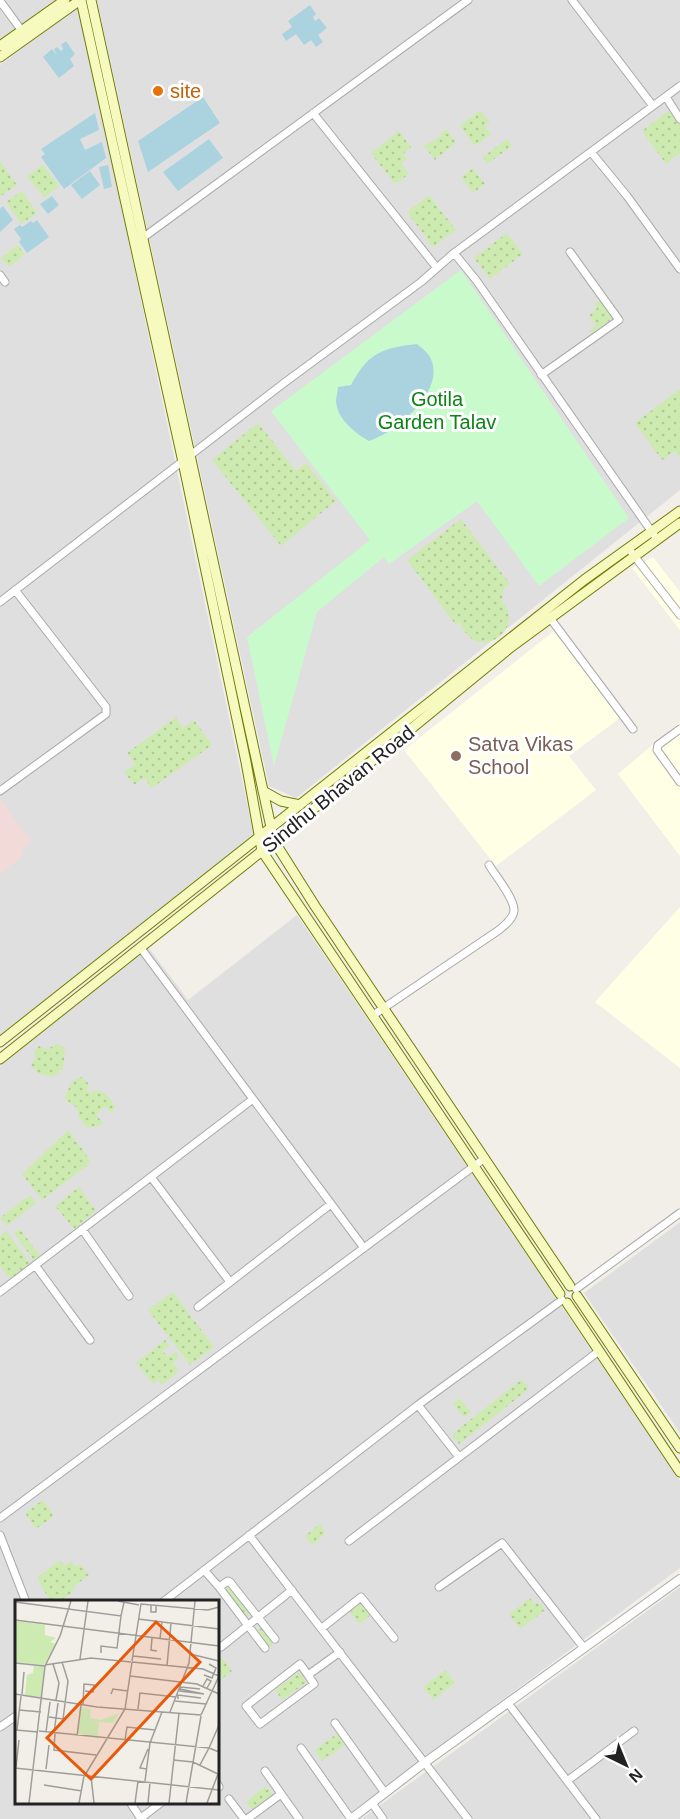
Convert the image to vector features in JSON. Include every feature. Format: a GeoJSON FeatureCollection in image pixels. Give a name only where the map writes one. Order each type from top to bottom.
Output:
{"type":"FeatureCollection","features":[{"type":"Feature","properties":{"kind":"main road"},"geometry":{"type":"LineString","coordinates":[[0,46],[65,0]]}},
{"type":"Feature","properties":{"kind":"main road"},"geometry":{"type":"LineString","coordinates":[[0,57],[80,0],[183,462],[246,762],[262,851],[680,1472]]}},
{"type":"Feature","properties":{"kind":"main road"},"geometry":{"type":"LineString","coordinates":[[91,0],[274,841],[384,1009],[680,1448]]}},
{"type":"Feature","properties":{"kind":"main road","name":"Sindhu Bhavan Road"},"geometry":{"type":"LineString","coordinates":[[654,536],[680,511]]}},
{"type":"Feature","properties":{"kind":"main road","name":"Sindhu Bhavan Road"},"geometry":{"type":"LineString","coordinates":[[0,1042],[584,580],[654,536],[680,523]]}},
{"type":"Feature","properties":{"kind":"main road","name":"Sindhu Bhavan Road"},"geometry":{"type":"LineString","coordinates":[[0,1059],[262,851],[631,552]]}},
{"type":"Feature","properties":{"kind":"main road"},"geometry":{"type":"LineString","coordinates":[[263,791],[281,801],[300,805]]}},
{"type":"Feature","properties":{"kind":"main road"},"geometry":{"type":"LineString","coordinates":[[563,1299],[564,1287],[574,1290]]}},
{"type":"Feature","properties":{"kind":"main road"},"geometry":{"type":"LineString","coordinates":[[563,1299],[572,1302],[574,1290]]}},
{"type":"Feature","properties":{"kind":"street"},"geometry":{"type":"LineString","coordinates":[[144,237],[468,0]]}},
{"type":"Feature","properties":{"kind":"street"},"geometry":{"type":"LineString","coordinates":[[572,0],[653,106]]}},
{"type":"Feature","properties":{"kind":"street"},"geometry":{"type":"LineString","coordinates":[[0,1],[22,31]]}},
{"type":"Feature","properties":{"kind":"street"},"geometry":{"type":"LineString","coordinates":[[0,602],[262,400],[421,282],[454,254],[680,86]]}},
{"type":"Feature","properties":{"kind":"street"},"geometry":{"type":"LineString","coordinates":[[666,97],[680,119]]}},
{"type":"Feature","properties":{"kind":"street"},"geometry":{"type":"LineString","coordinates":[[313,113],[436,268]]}},
{"type":"Feature","properties":{"kind":"street"},"geometry":{"type":"LineString","coordinates":[[591,152],[627,196],[680,269]]}},
{"type":"Feature","properties":{"kind":"street"},"geometry":{"type":"LineString","coordinates":[[541,375],[619,320],[570,252]]}},
{"type":"Feature","properties":{"kind":"street"},"geometry":{"type":"LineString","coordinates":[[454,254],[476,280],[654,536]]}},
{"type":"Feature","properties":{"kind":"street"},"geometry":{"type":"LineString","coordinates":[[0,275],[5,282]]}},
{"type":"Feature","properties":{"kind":"street"},"geometry":{"type":"LineString","coordinates":[[631,552],[680,615]]}},
{"type":"Feature","properties":{"kind":"street"},"geometry":{"type":"LineString","coordinates":[[0,791],[106,714],[106,708],[15,590]]}},
{"type":"Feature","properties":{"kind":"street"},"geometry":{"type":"LineString","coordinates":[[550,618],[633,729]]}},
{"type":"Feature","properties":{"kind":"street"},"geometry":{"type":"LineString","coordinates":[[680,729],[658,745],[657,750],[680,782]]}},
{"type":"Feature","properties":{"kind":"street"},"geometry":{"type":"LineString","coordinates":[[372,1016],[499,930],[511,918],[514,910],[512,902],[489,865]]}},
{"type":"Feature","properties":{"kind":"street"},"geometry":{"type":"LineString","coordinates":[[140,947],[364,1248]]}},
{"type":"Feature","properties":{"kind":"street"},"geometry":{"type":"LineString","coordinates":[[0,1292],[253,1099]]}},
{"type":"Feature","properties":{"kind":"street"},"geometry":{"type":"LineString","coordinates":[[0,1518],[485,1158]]}},
{"type":"Feature","properties":{"kind":"street"},"geometry":{"type":"LineString","coordinates":[[151,1177],[230,1282]]}},
{"type":"Feature","properties":{"kind":"street"},"geometry":{"type":"LineString","coordinates":[[198,1307],[331,1204]]}},
{"type":"Feature","properties":{"kind":"street"},"geometry":{"type":"LineString","coordinates":[[574,1290],[680,1213]]}},
{"type":"Feature","properties":{"kind":"street"},"geometry":{"type":"LineString","coordinates":[[82,1229],[129,1296]]}},
{"type":"Feature","properties":{"kind":"street"},"geometry":{"type":"LineString","coordinates":[[35,1265],[90,1340]]}},
{"type":"Feature","properties":{"kind":"street"},"geometry":{"type":"LineString","coordinates":[[166,1600],[418,1406],[563,1299]]}},
{"type":"Feature","properties":{"kind":"street"},"geometry":{"type":"LineString","coordinates":[[349,1541],[599,1351]]}},
{"type":"Feature","properties":{"kind":"street"},"geometry":{"type":"LineString","coordinates":[[418,1406],[459,1457]]}},
{"type":"Feature","properties":{"kind":"street"},"geometry":{"type":"LineString","coordinates":[[0,1535],[25,1600]]}},
{"type":"Feature","properties":{"kind":"street"},"geometry":{"type":"LineString","coordinates":[[249,1535],[468,1819]]}},
{"type":"Feature","properties":{"kind":"street"},"geometry":{"type":"LineString","coordinates":[[440,1587],[502,1543],[584,1648]]}},
{"type":"Feature","properties":{"kind":"street"},"geometry":{"type":"LineString","coordinates":[[204,1570],[265,1648]]}},
{"type":"Feature","properties":{"kind":"street"},"geometry":{"type":"LineString","coordinates":[[301,1748],[351,1819],[426,1762],[680,1579]]}},
{"type":"Feature","properties":{"kind":"street"},"geometry":{"type":"LineString","coordinates":[[219,1587],[230,1582],[275,1639]]}},
{"type":"Feature","properties":{"kind":"street"},"geometry":{"type":"LineString","coordinates":[[221,1647],[292,1590]]}},
{"type":"Feature","properties":{"kind":"street"},"geometry":{"type":"LineString","coordinates":[[322,1628],[361,1597],[394,1638]]}},
{"type":"Feature","properties":{"kind":"street"},"geometry":{"type":"LineString","coordinates":[[308,1675],[340,1652]]}},
{"type":"Feature","properties":{"kind":"street"},"geometry":{"type":"LineString","coordinates":[[300,1664],[308,1675],[314,1684],[260,1724],[246,1706],[300,1664]]}},
{"type":"Feature","properties":{"kind":"street"},"geometry":{"type":"LineString","coordinates":[[508,1703],[596,1819]]}},
{"type":"Feature","properties":{"kind":"street"},"geometry":{"type":"LineString","coordinates":[[0,1727],[15,1717]]}},
{"type":"Feature","properties":{"kind":"street"},"geometry":{"type":"LineString","coordinates":[[335,1723],[385,1793]]}},
{"type":"Feature","properties":{"kind":"street"},"geometry":{"type":"LineString","coordinates":[[567,1781],[634,1731]]}},
{"type":"Feature","properties":{"kind":"street"},"geometry":{"type":"LineString","coordinates":[[265,1771],[299,1819]]}},
{"type":"Feature","properties":{"kind":"street"},"geometry":{"type":"LineString","coordinates":[[229,1799],[246,1819],[281,1794]]}},
{"type":"Feature","properties":{"kind":"street"},"geometry":{"type":"LineString","coordinates":[[372,1803],[383,1819]]}},
{"type":"Feature","properties":{"kind":"street"},"geometry":{"type":"LineString","coordinates":[[131,1804],[139,1818],[160,1804]]}},
{"type":"Feature","properties":{"kind":"shaded area"},"geometry":{"type":"Polygon","coordinates":[[[0,0],[76,0],[0,56],[0,0]]]}},
{"type":"Feature","properties":{"kind":"shaded area"},"geometry":{"type":"Polygon","coordinates":[[[97,0],[680,0],[680,490],[296,798],[269,786],[97,0]]]}},
{"type":"Feature","properties":{"kind":"shaded area"},"geometry":{"type":"Polygon","coordinates":[[[79,6],[254,836],[0,1036],[0,65],[79,6]]]}},
{"type":"Feature","properties":{"kind":"shaded area"},"geometry":{"type":"Polygon","coordinates":[[[653,557],[680,592],[680,630],[632,568],[653,557]]]}},
{"type":"Feature","properties":{"kind":"shaded area"},"geometry":{"type":"Polygon","coordinates":[[[554,631],[620,718],[569,756],[596,790],[496,866],[404,750],[554,631]]]}},
{"type":"Feature","properties":{"kind":"shaded area"},"geometry":{"type":"Polygon","coordinates":[[[680,722],[680,856],[618,774],[680,722]]]}},
{"type":"Feature","properties":{"kind":"shaded area"},"geometry":{"type":"Polygon","coordinates":[[[0,799],[31,842],[20,851],[23,856],[0,874],[0,799]]]}},
{"type":"Feature","properties":{"kind":"shaded area"},"geometry":{"type":"Polygon","coordinates":[[[680,907],[680,1068],[595,1002],[680,907]]]}},
{"type":"Feature","properties":{"kind":"shaded area"},"geometry":{"type":"Polygon","coordinates":[[[297,915],[680,1481],[680,1568],[342,1819],[0,1819],[0,1064],[148,947],[188,1000],[297,915]]]}},
{"type":"Feature","properties":{"kind":"shaded area"},"geometry":{"type":"Polygon","coordinates":[[[680,1222],[680,1433],[584,1293],[680,1222]]]}},
{"type":"Feature","properties":{"kind":"shaded area"},"geometry":{"type":"Polygon","coordinates":[[[680,1587],[680,1819],[361,1819],[680,1587]]]}},
{"type":"Feature","properties":{"kind":"green space"},"geometry":{"type":"Polygon","coordinates":[[[672,108],[680,118],[680,153],[666,164],[642,131],[672,108]]]}},
{"type":"Feature","properties":{"kind":"green space"},"geometry":{"type":"Polygon","coordinates":[[[480,110],[490,122],[485,126],[491,134],[475,146],[460,126],[480,110]]]}},
{"type":"Feature","properties":{"kind":"green space"},"geometry":{"type":"Polygon","coordinates":[[[446,129],[456,142],[435,160],[424,146],[441,136],[440,134],[446,129]]]}},
{"type":"Feature","properties":{"kind":"green space"},"geometry":{"type":"Polygon","coordinates":[[[399,131],[411,147],[403,154],[407,159],[401,163],[409,174],[395,184],[371,153],[399,131]]]}},
{"type":"Feature","properties":{"kind":"green space"},"geometry":{"type":"Polygon","coordinates":[[[507,139],[512,146],[487,164],[483,157],[507,139]]]}},
{"type":"Feature","properties":{"kind":"green space"},"geometry":{"type":"Polygon","coordinates":[[[0,161],[17,185],[1,196],[0,195],[0,161]]]}},
{"type":"Feature","properties":{"kind":"green space"},"geometry":{"type":"Polygon","coordinates":[[[43,165],[59,186],[44,198],[27,176],[43,165]]]}},
{"type":"Feature","properties":{"kind":"green space"},"geometry":{"type":"Polygon","coordinates":[[[473,168],[485,184],[473,193],[461,177],[473,168]]]}},
{"type":"Feature","properties":{"kind":"green space"},"geometry":{"type":"Polygon","coordinates":[[[22,191],[37,213],[21,224],[6,202],[22,191]]]}},
{"type":"Feature","properties":{"kind":"green space"},"geometry":{"type":"Polygon","coordinates":[[[429,195],[456,230],[433,247],[407,212],[429,195]]]}},
{"type":"Feature","properties":{"kind":"green space"},"geometry":{"type":"Polygon","coordinates":[[[507,233],[523,254],[490,279],[474,258],[507,233]]]}},
{"type":"Feature","properties":{"kind":"green space"},"geometry":{"type":"Polygon","coordinates":[[[17,245],[25,254],[9,267],[1,258],[17,245]]]}},
{"type":"Feature","properties":{"kind":"green space","name":"Gotila Garden Talav"},"geometry":{"type":"Polygon","coordinates":[[[461,270],[629,518],[539,586],[477,501],[389,564],[384,557],[317,612],[274,766],[247,637],[370,540],[271,411],[461,270]]]}},
{"type":"Feature","properties":{"kind":"green space"},"geometry":{"type":"Polygon","coordinates":[[[600,300],[613,318],[592,333],[590,330],[596,325],[589,315],[597,309],[594,304],[600,300]]]}},
{"type":"Feature","properties":{"kind":"green space"},"geometry":{"type":"Polygon","coordinates":[[[680,389],[680,458],[675,451],[662,460],[635,423],[680,389]]]}},
{"type":"Feature","properties":{"kind":"green space"},"geometry":{"type":"Polygon","coordinates":[[[258,423],[296,471],[306,463],[336,501],[281,546],[212,460],[258,423]]]}},
{"type":"Feature","properties":{"kind":"green space"},"geometry":{"type":"Polygon","coordinates":[[[461,519],[510,584],[504,588],[502,601],[508,612],[508,623],[504,632],[496,639],[486,642],[476,641],[467,635],[460,622],[456,625],[407,560],[461,519]]]}},
{"type":"Feature","properties":{"kind":"green space"},"geometry":{"type":"Polygon","coordinates":[[[176,717],[183,728],[194,720],[212,745],[152,788],[144,778],[134,785],[124,772],[135,764],[127,753],[176,717]]]}},
{"type":"Feature","properties":{"kind":"green space"},"geometry":{"type":"Polygon","coordinates":[[[58,1043],[65,1050],[63,1069],[53,1077],[39,1074],[31,1065],[35,1058],[35,1050],[39,1046],[48,1049],[58,1043]]]}},
{"type":"Feature","properties":{"kind":"green space"},"geometry":{"type":"Polygon","coordinates":[[[82,1077],[89,1084],[87,1090],[90,1093],[97,1090],[105,1093],[115,1105],[112,1114],[105,1106],[96,1115],[104,1124],[87,1128],[79,1117],[77,1108],[64,1098],[73,1080],[82,1077]]]}},
{"type":"Feature","properties":{"kind":"green space"},"geometry":{"type":"Polygon","coordinates":[[[68,1130],[90,1160],[88,1165],[42,1200],[22,1174],[68,1130]]]}},
{"type":"Feature","properties":{"kind":"green space"},"geometry":{"type":"Polygon","coordinates":[[[79,1187],[96,1211],[74,1229],[55,1206],[79,1187]]]}},
{"type":"Feature","properties":{"kind":"green space"},"geometry":{"type":"Polygon","coordinates":[[[30,1195],[36,1203],[7,1226],[0,1218],[30,1195]]]}},
{"type":"Feature","properties":{"kind":"green space"},"geometry":{"type":"Polygon","coordinates":[[[20,1229],[41,1257],[35,1262],[14,1233],[20,1229]]]}},
{"type":"Feature","properties":{"kind":"green space"},"geometry":{"type":"Polygon","coordinates":[[[6,1231],[31,1264],[11,1280],[0,1266],[0,1236],[6,1231]]]}},
{"type":"Feature","properties":{"kind":"green space"},"geometry":{"type":"Polygon","coordinates":[[[173,1292],[214,1347],[190,1365],[148,1310],[173,1292]]]}},
{"type":"Feature","properties":{"kind":"green space"},"geometry":{"type":"Polygon","coordinates":[[[165,1340],[169,1345],[163,1351],[168,1357],[175,1352],[179,1357],[173,1363],[179,1371],[162,1385],[158,1380],[153,1384],[136,1363],[165,1340]]]}},
{"type":"Feature","properties":{"kind":"green space"},"geometry":{"type":"Polygon","coordinates":[[[522,1379],[529,1389],[459,1444],[452,1434],[522,1379]]]}},
{"type":"Feature","properties":{"kind":"green space"},"geometry":{"type":"Polygon","coordinates":[[[459,1398],[471,1412],[464,1417],[453,1404],[459,1398]]]}},
{"type":"Feature","properties":{"kind":"green space"},"geometry":{"type":"Polygon","coordinates":[[[43,1500],[54,1516],[36,1529],[25,1513],[43,1500]]]}},
{"type":"Feature","properties":{"kind":"green space"},"geometry":{"type":"Polygon","coordinates":[[[320,1524],[326,1533],[312,1545],[305,1536],[320,1524]]]}},
{"type":"Feature","properties":{"kind":"green space"},"geometry":{"type":"Polygon","coordinates":[[[60,1560],[64,1566],[71,1561],[76,1567],[80,1564],[89,1575],[73,1587],[75,1590],[62,1600],[49,1600],[37,1578],[60,1560]]]}},
{"type":"Feature","properties":{"kind":"green space"},"geometry":{"type":"Polygon","coordinates":[[[230,1584],[252,1612],[245,1616],[224,1589],[230,1584]]]}},
{"type":"Feature","properties":{"kind":"green space"},"geometry":{"type":"Polygon","coordinates":[[[530,1598],[535,1604],[539,1602],[545,1610],[520,1629],[509,1614],[530,1598]]]}},
{"type":"Feature","properties":{"kind":"green space"},"geometry":{"type":"Polygon","coordinates":[[[363,1602],[372,1614],[359,1624],[350,1612],[363,1602]]]}},
{"type":"Feature","properties":{"kind":"green space"},"geometry":{"type":"Polygon","coordinates":[[[264,1626],[276,1642],[268,1648],[257,1631],[264,1626]]]}},
{"type":"Feature","properties":{"kind":"green space"},"geometry":{"type":"Polygon","coordinates":[[[219,1654],[232,1671],[219,1681],[219,1654]]]}},
{"type":"Feature","properties":{"kind":"green space"},"geometry":{"type":"Polygon","coordinates":[[[445,1670],[455,1683],[433,1700],[423,1687],[445,1670]]]}},
{"type":"Feature","properties":{"kind":"green space"},"geometry":{"type":"Polygon","coordinates":[[[300,1672],[307,1682],[282,1700],[275,1690],[300,1672]]]}},
{"type":"Feature","properties":{"kind":"green space"},"geometry":{"type":"Polygon","coordinates":[[[338,1733],[346,1744],[322,1761],[315,1750],[338,1733]]]}},
{"type":"Feature","properties":{"kind":"green space"},"geometry":{"type":"Polygon","coordinates":[[[266,1786],[273,1795],[253,1811],[246,1802],[266,1786]]]}},
{"type":"Feature","properties":{"kind":"water"},"geometry":{"type":"Polygon","coordinates":[[[310,5],[316,14],[313,17],[315,21],[319,18],[327,28],[318,35],[323,42],[316,47],[311,40],[304,45],[296,34],[286,41],[282,34],[292,27],[288,21],[310,5]]]}},
{"type":"Feature","properties":{"kind":"water"},"geometry":{"type":"Polygon","coordinates":[[[66,41],[75,54],[70,59],[74,66],[59,78],[43,57],[52,49],[57,55],[54,49],[57,47],[61,51],[63,49],[61,45],[66,41]]]}},
{"type":"Feature","properties":{"kind":"water"},"geometry":{"type":"Polygon","coordinates":[[[203,97],[220,123],[148,172],[138,141],[203,97]]]}},
{"type":"Feature","properties":{"kind":"water"},"geometry":{"type":"Polygon","coordinates":[[[95,113],[99,130],[80,139],[85,150],[102,142],[106,158],[64,189],[41,157],[45,154],[41,149],[95,113]]]}},
{"type":"Feature","properties":{"kind":"water"},"geometry":{"type":"Polygon","coordinates":[[[209,139],[223,158],[178,191],[163,172],[209,139]]]}},
{"type":"Feature","properties":{"kind":"water"},"geometry":{"type":"Polygon","coordinates":[[[108,165],[112,187],[104,189],[99,167],[108,165]]]}},
{"type":"Feature","properties":{"kind":"water"},"geometry":{"type":"Polygon","coordinates":[[[90,171],[100,185],[82,199],[71,185],[90,171]]]}},
{"type":"Feature","properties":{"kind":"water"},"geometry":{"type":"Polygon","coordinates":[[[52,196],[59,205],[48,214],[40,204],[52,196]]]}},
{"type":"Feature","properties":{"kind":"water"},"geometry":{"type":"Polygon","coordinates":[[[3,206],[13,220],[0,232],[0,209],[3,206]]]}},
{"type":"Feature","properties":{"kind":"water"},"geometry":{"type":"Polygon","coordinates":[[[37,220],[49,237],[27,253],[14,229],[37,220]]]}},
{"type":"Feature","properties":{"kind":"water"},"geometry":{"type":"Polygon","coordinates":[[[417,344],[428,354],[434,374],[424,399],[403,421],[380,437],[369,441],[353,430],[340,414],[336,401],[338,387],[351,385],[357,374],[377,354],[385,350],[417,344]]]}},
{"type":"Feature","properties":{"kind":"place","name":"site"},"geometry":{"type":"Point","coordinates":[158,91]}},
{"type":"Feature","properties":{"kind":"place","name":"Satva Vikas School"},"geometry":{"type":"Point","coordinates":[456,756]}}]}
